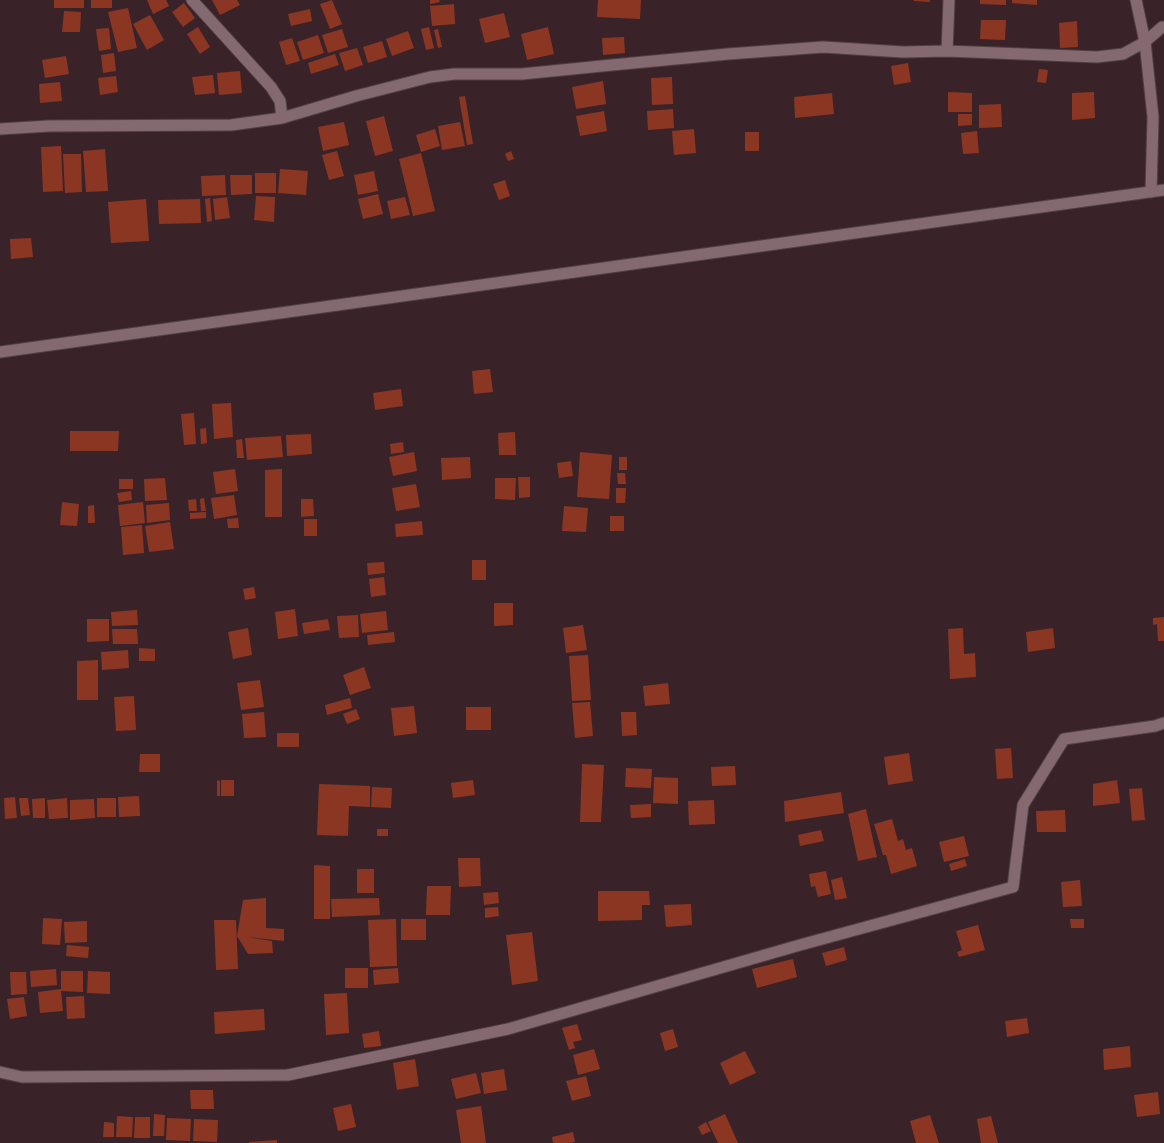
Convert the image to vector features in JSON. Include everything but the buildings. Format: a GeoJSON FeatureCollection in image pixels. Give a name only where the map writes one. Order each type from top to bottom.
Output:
{"type":"FeatureCollection","features":[{"type":"Feature","properties":{"kind":"street"},"geometry":{"type":"LineString","coordinates":[[192,0],[271,87],[280,101],[282,118]]}},
{"type":"Feature","properties":{"kind":"street"},"geometry":{"type":"LineString","coordinates":[[947,52],[949,0]]}},
{"type":"Feature","properties":{"kind":"street"},"geometry":{"type":"LineString","coordinates":[[1136,0],[1145,42],[1153,117],[1151,192]]}},
{"type":"Feature","properties":{"kind":"street"},"geometry":{"type":"LineString","coordinates":[[0,129],[49,126],[230,125],[282,118],[430,76],[454,74],[522,74],[697,57],[823,48],[903,52],[1097,57],[1123,54],[1145,42],[1162,27],[1164,27]]}},
{"type":"Feature","properties":{"kind":"street"},"geometry":{"type":"LineString","coordinates":[[0,352],[1164,190]]}},
{"type":"Feature","properties":{"kind":"street"},"geometry":{"type":"LineString","coordinates":[[0,1072],[22,1077],[288,1075],[508,1029],[800,944],[1013,887],[1023,805],[1064,739],[1155,726],[1164,723]]}}]}
